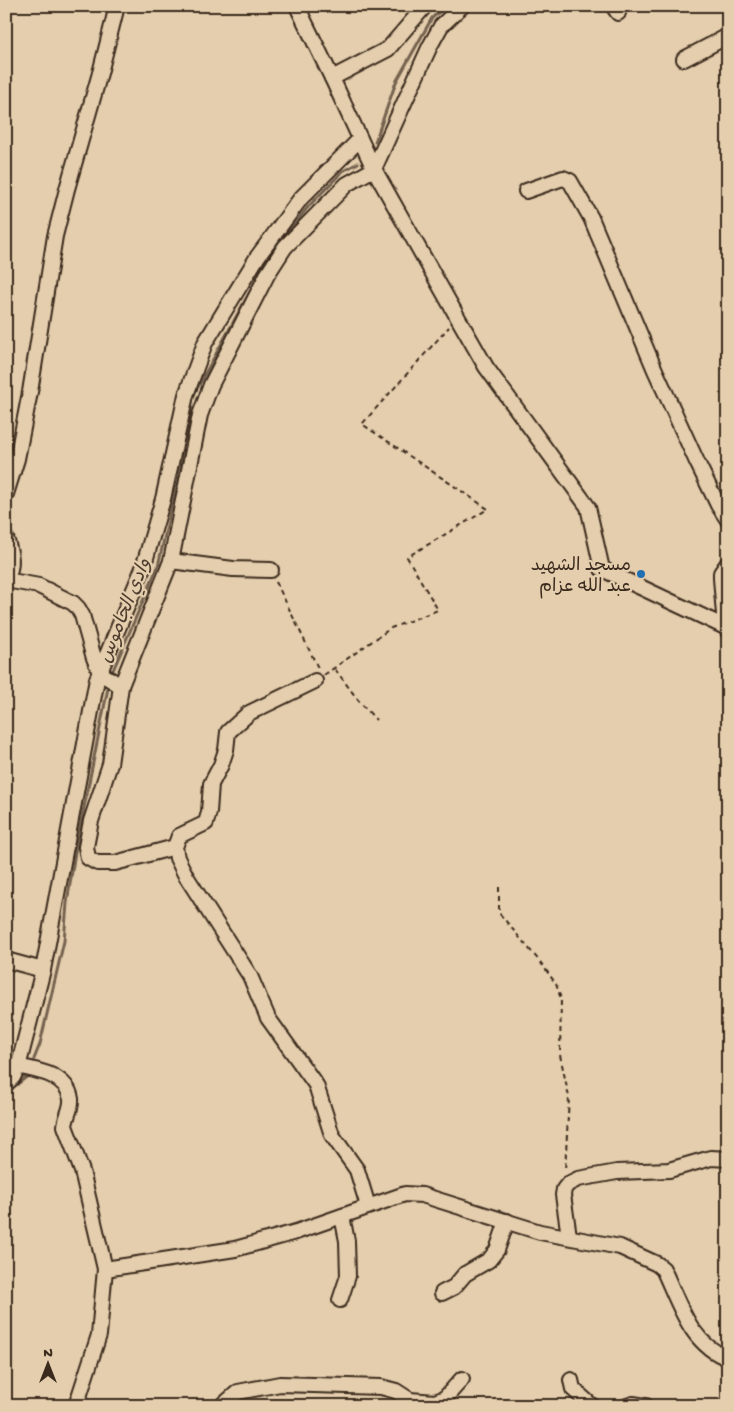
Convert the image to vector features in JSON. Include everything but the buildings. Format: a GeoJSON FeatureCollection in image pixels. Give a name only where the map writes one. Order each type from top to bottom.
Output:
{"type":"FeatureCollection","features":[{"type":"Feature","properties":{"kind":"street"},"geometry":{"type":"LineString","coordinates":[[6,494],[17,459],[30,392],[55,236],[117,6]]}},
{"type":"Feature","properties":{"kind":"street"},"geometry":{"type":"LineString","coordinates":[[297,6],[374,169],[486,367],[588,507],[602,569],[727,629]]}},
{"type":"Feature","properties":{"kind":"street"},"geometry":{"type":"LineString","coordinates":[[332,78],[388,49],[425,6]]}},
{"type":"Feature","properties":{"kind":"street"},"geometry":{"type":"LineString","coordinates":[[175,847],[115,863],[97,863],[88,858],[86,847],[91,821],[110,764],[121,686],[171,561],[200,415],[211,385],[267,275],[285,247],[347,184],[374,169],[430,46],[442,26],[462,6]]}},
{"type":"Feature","properties":{"kind":"street"},"geometry":{"type":"LineString","coordinates":[[684,59],[728,36]]}},
{"type":"Feature","properties":{"kind":"street"},"geometry":{"type":"LineString","coordinates":[[6,1084],[13,1077],[12,1065],[43,970],[97,679],[144,568],[163,499],[186,395],[205,343],[258,256],[301,198],[360,139]]}},
{"type":"Feature","properties":{"kind":"street"},"geometry":{"type":"LineString","coordinates":[[526,191],[563,178],[570,181],[591,218],[655,370],[714,496],[728,520]]}},
{"type":"Feature","properties":{"kind":"street"},"geometry":{"type":"LineString","coordinates":[[6,538],[12,561],[6,580],[39,586],[78,608],[82,614],[94,658],[100,672],[121,686]]}},
{"type":"Feature","properties":{"kind":"street"},"geometry":{"type":"LineString","coordinates":[[171,561],[233,569],[271,570]]}},
{"type":"Feature","properties":{"kind":"street"},"geometry":{"type":"LineString","coordinates":[[727,629],[721,573],[728,562]]}},
{"type":"Feature","properties":{"kind":"street"},"geometry":{"type":"LineString","coordinates":[[315,681],[249,713],[228,732],[226,750],[211,784],[209,812],[206,823],[179,836],[175,847],[177,858],[186,876],[250,976],[268,1018],[316,1085],[332,1136],[357,1170],[368,1206]]}},
{"type":"Feature","properties":{"kind":"street"},"geometry":{"type":"LineString","coordinates":[[6,960],[43,970]]}},
{"type":"Feature","properties":{"kind":"street"},"geometry":{"type":"LineString","coordinates":[[12,1065],[39,1070],[57,1078],[69,1092],[71,1105],[65,1126],[82,1171],[105,1269],[99,1335],[76,1406]]}},
{"type":"Feature","properties":{"kind":"street"},"geometry":{"type":"LineString","coordinates":[[569,1236],[563,1194],[568,1184],[578,1179],[617,1172],[669,1170],[711,1158],[728,1158]]}},
{"type":"Feature","properties":{"kind":"street"},"geometry":{"type":"LineString","coordinates":[[105,1269],[235,1249],[296,1232],[404,1194],[422,1195],[540,1232],[620,1247],[657,1264],[663,1269],[687,1322],[704,1343],[728,1358]]}},
{"type":"Feature","properties":{"kind":"street"},"geometry":{"type":"LineString","coordinates":[[340,1300],[348,1276],[348,1241],[342,1216]]}},
{"type":"Feature","properties":{"kind":"street"},"geometry":{"type":"LineString","coordinates":[[442,1293],[454,1287],[465,1274],[489,1260],[497,1250],[507,1221]]}},
{"type":"Feature","properties":{"kind":"street"},"geometry":{"type":"LineString","coordinates":[[222,1406],[238,1392],[280,1384],[381,1387],[396,1391],[406,1402],[410,1400],[440,1401],[462,1379]]}},
{"type":"Feature","properties":{"kind":"street"},"geometry":{"type":"LineString","coordinates":[[571,1380],[573,1389],[592,1406]]}},
{"type":"Feature","properties":{"kind":"street"},"geometry":{"type":"LineString","coordinates":[[627,1406],[633,1404],[646,1406]]}},
{"type":"Feature","properties":{"kind":"path"},"geometry":{"type":"LineString","coordinates":[[271,570],[277,586],[322,676],[391,628],[438,610],[407,556],[488,509],[362,424],[458,318]]}},
{"type":"Feature","properties":{"kind":"path"},"geometry":{"type":"LineString","coordinates":[[334,668],[376,720]]}},
{"type":"Feature","properties":{"kind":"path"},"geometry":{"type":"LineString","coordinates":[[499,887],[499,913],[541,963],[556,984],[561,999],[560,1055],[569,1097],[564,1189]]}},
{"type":"Feature","properties":{"kind":"waterway","name":"وادي الجاموس"},"geometry":{"type":"LineString","coordinates":[[375,142],[396,82],[432,18],[446,6]]}},
{"type":"Feature","properties":{"kind":"waterway","name":"وادي الجاموس"},"geometry":{"type":"LineString","coordinates":[[111,675],[158,566],[185,446],[193,396],[271,253],[308,207],[343,171],[358,163]]}},
{"type":"Feature","properties":{"kind":"waterway","name":"وادي الجاموس"},"geometry":{"type":"LineString","coordinates":[[34,1059],[40,1044],[64,941],[67,903],[75,852],[109,683]]}},
{"type":"Feature","properties":{"kind":"waterway","name":"وادي الجاموس"},"geometry":{"type":"LineString","coordinates":[[6,1093],[29,1075]]}},
{"type":"Feature","properties":{"kind":"place","name":"مسجد الشهيد عبد الله عزام"},"geometry":{"type":"Point","coordinates":[641,574]}}]}
